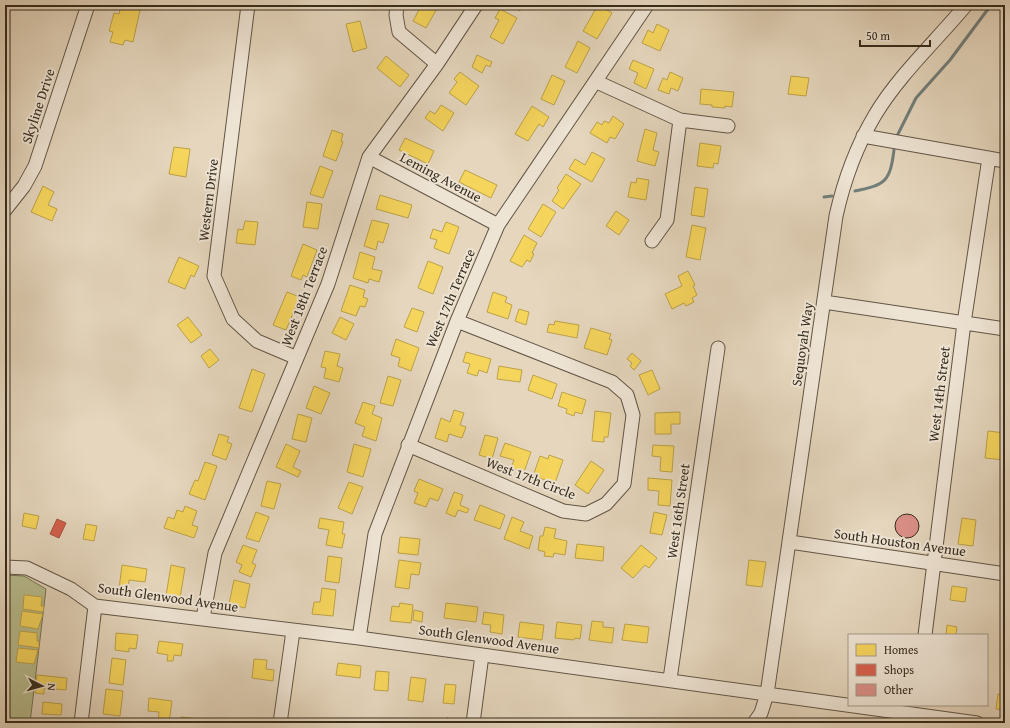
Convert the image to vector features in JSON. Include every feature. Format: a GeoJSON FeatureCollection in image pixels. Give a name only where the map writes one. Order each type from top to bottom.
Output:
{"type":"FeatureCollection","features":[{"type":"Feature","properties":{"kind":"street","name":"Skyline Drive"},"geometry":{"type":"LineString","coordinates":[[5,210],[24,186],[35,166],[88,5]]}},
{"type":"Feature","properties":{"kind":"street","name":"Western Drive"},"geometry":{"type":"LineString","coordinates":[[248,5],[214,276],[233,319],[257,341],[297,358]]}},
{"type":"Feature","properties":{"kind":"street"},"geometry":{"type":"LineString","coordinates":[[397,5],[396,15],[399,32],[437,64]]}},
{"type":"Feature","properties":{"kind":"street","name":"West 18th Terrace"},"geometry":{"type":"LineString","coordinates":[[203,618],[215,553],[328,284],[369,157],[437,64],[476,5]]}},
{"type":"Feature","properties":{"kind":"street","name":"West 17th Terrace"},"geometry":{"type":"LineString","coordinates":[[359,638],[375,534],[457,321],[498,226],[597,82],[647,5]]}},
{"type":"Feature","properties":{"kind":"street","name":"Sequoyah Way"},"geometry":{"type":"LineString","coordinates":[[754,723],[761,713],[768,694],[836,216],[841,191],[852,160],[863,136],[890,93],[966,5]]}},
{"type":"Feature","properties":{"kind":"street"},"geometry":{"type":"LineString","coordinates":[[597,82],[680,120],[728,126]]}},
{"type":"Feature","properties":{"kind":"street"},"geometry":{"type":"LineString","coordinates":[[652,241],[667,220],[680,120]]}},
{"type":"Feature","properties":{"kind":"street"},"geometry":{"type":"LineString","coordinates":[[863,136],[1005,160]]}},
{"type":"Feature","properties":{"kind":"street","name":"Leming Avenue"},"geometry":{"type":"LineString","coordinates":[[369,157],[498,226]]}},
{"type":"Feature","properties":{"kind":"street","name":"West 14th Street"},"geometry":{"type":"LineString","coordinates":[[925,634],[964,323],[989,158]]}},
{"type":"Feature","properties":{"kind":"street"},"geometry":{"type":"LineString","coordinates":[[824,302],[1005,329]]}},
{"type":"Feature","properties":{"kind":"street","name":"West 17th Circle"},"geometry":{"type":"LineString","coordinates":[[408,446],[563,511],[586,514],[606,504],[624,484],[633,415],[627,395],[612,382],[457,321]]}},
{"type":"Feature","properties":{"kind":"street","name":"West 16th Street"},"geometry":{"type":"LineString","coordinates":[[670,679],[718,348]]}},
{"type":"Feature","properties":{"kind":"street","name":"South Houston Avenue"},"geometry":{"type":"LineString","coordinates":[[790,542],[1005,574]]}},
{"type":"Feature","properties":{"kind":"street","name":"South Glenwood Avenue"},"geometry":{"type":"LineString","coordinates":[[5,567],[27,568],[71,589],[95,606],[359,638],[670,679],[848,705]]}},
{"type":"Feature","properties":{"kind":"street"},"geometry":{"type":"LineString","coordinates":[[81,723],[95,606]]}},
{"type":"Feature","properties":{"kind":"street"},"geometry":{"type":"LineString","coordinates":[[280,723],[293,630]]}},
{"type":"Feature","properties":{"kind":"street"},"geometry":{"type":"LineString","coordinates":[[473,723],[482,655]]}},
{"type":"Feature","properties":{"kind":"street","name":"South Glenwood Avenue"},"geometry":{"type":"LineString","coordinates":[[856,706],[977,723]]}},
{"type":"Feature","properties":{"kind":"green space"},"geometry":{"type":"Polygon","coordinates":[[[5,575],[24,576],[46,589],[30,723],[5,723],[5,575]]]}},
{"type":"Feature","properties":{"kind":"building: Homes"},"geometry":{"type":"Polygon","coordinates":[[[419,5],[439,5],[426,28],[413,21],[421,6],[419,5]]]}},
{"type":"Feature","properties":{"kind":"building: Homes"},"geometry":{"type":"Polygon","coordinates":[[[512,5],[522,5],[520,11],[511,7],[512,5]]]}},
{"type":"Feature","properties":{"kind":"building: Homes"},"geometry":{"type":"Polygon","coordinates":[[[598,5],[612,13],[597,39],[583,31],[598,5]]]}},
{"type":"Feature","properties":{"kind":"building: Homes"},"geometry":{"type":"Polygon","coordinates":[[[121,6],[140,10],[133,42],[125,40],[123,45],[110,42],[113,32],[109,31],[114,13],[119,14],[121,6]]]}},
{"type":"Feature","properties":{"kind":"building: Homes"},"geometry":{"type":"Polygon","coordinates":[[[500,9],[517,18],[503,44],[490,37],[499,20],[495,18],[500,9]]]}},
{"type":"Feature","properties":{"kind":"building: Homes"},"geometry":{"type":"Polygon","coordinates":[[[360,21],[367,48],[353,52],[346,24],[360,21]]]}},
{"type":"Feature","properties":{"kind":"building: Homes"},"geometry":{"type":"Polygon","coordinates":[[[657,24],[669,30],[660,51],[642,43],[648,30],[653,33],[657,24]]]}},
{"type":"Feature","properties":{"kind":"building: Homes"},"geometry":{"type":"Polygon","coordinates":[[[578,41],[590,48],[577,73],[565,67],[578,41]]]}},
{"type":"Feature","properties":{"kind":"building: Homes"},"geometry":{"type":"Polygon","coordinates":[[[477,55],[492,62],[490,67],[486,65],[482,73],[472,67],[477,55]]]}},
{"type":"Feature","properties":{"kind":"building: Homes"},"geometry":{"type":"Polygon","coordinates":[[[386,56],[409,75],[400,87],[377,68],[386,56]]]}},
{"type":"Feature","properties":{"kind":"building: Homes"},"geometry":{"type":"Polygon","coordinates":[[[633,60],[654,69],[646,89],[634,83],[638,73],[629,69],[633,60]]]}},
{"type":"Feature","properties":{"kind":"building: Homes"},"geometry":{"type":"Polygon","coordinates":[[[460,72],[479,86],[466,105],[449,93],[457,82],[454,79],[460,72]]]}},
{"type":"Feature","properties":{"kind":"building: Homes"},"geometry":{"type":"Polygon","coordinates":[[[670,72],[683,78],[678,91],[671,88],[669,94],[658,90],[663,78],[667,80],[670,72]]]}},
{"type":"Feature","properties":{"kind":"building: Homes"},"geometry":{"type":"Polygon","coordinates":[[[552,75],[565,81],[554,105],[541,99],[552,75]]]}},
{"type":"Feature","properties":{"kind":"building: Homes"},"geometry":{"type":"Polygon","coordinates":[[[791,76],[809,78],[806,96],[788,94],[791,76]]]}},
{"type":"Feature","properties":{"kind":"building: Homes"},"geometry":{"type":"Polygon","coordinates":[[[701,89],[734,92],[732,107],[712,107],[712,105],[700,104],[701,89]]]}},
{"type":"Feature","properties":{"kind":"building: Homes"},"geometry":{"type":"Polygon","coordinates":[[[441,105],[454,113],[443,131],[425,118],[430,111],[435,114],[441,105]]]}},
{"type":"Feature","properties":{"kind":"building: Homes"},"geometry":{"type":"Polygon","coordinates":[[[532,106],[549,117],[543,127],[539,124],[528,141],[515,134],[532,106]]]}},
{"type":"Feature","properties":{"kind":"building: Homes"},"geometry":{"type":"Polygon","coordinates":[[[613,116],[624,124],[615,139],[610,137],[607,143],[590,133],[597,122],[602,125],[604,121],[609,123],[613,116]]]}},
{"type":"Feature","properties":{"kind":"building: Homes"},"geometry":{"type":"Polygon","coordinates":[[[645,129],[657,133],[653,150],[659,152],[655,166],[637,161],[645,129]]]}},
{"type":"Feature","properties":{"kind":"building: Homes"},"geometry":{"type":"Polygon","coordinates":[[[332,130],[343,134],[341,141],[343,142],[336,161],[323,156],[332,130]]]}},
{"type":"Feature","properties":{"kind":"building: Homes"},"geometry":{"type":"Polygon","coordinates":[[[405,138],[434,151],[428,164],[399,150],[405,138]]]}},
{"type":"Feature","properties":{"kind":"building: Homes"},"geometry":{"type":"Polygon","coordinates":[[[700,143],[721,146],[718,164],[714,163],[713,168],[697,166],[700,143]]]}},
{"type":"Feature","properties":{"kind":"building: Homes"},"geometry":{"type":"Polygon","coordinates":[[[174,147],[190,149],[186,177],[169,174],[174,147]]]}},
{"type":"Feature","properties":{"kind":"building: Homes"},"geometry":{"type":"Polygon","coordinates":[[[592,152],[605,159],[592,182],[569,169],[575,159],[585,165],[592,152]]]}},
{"type":"Feature","properties":{"kind":"building: Homes"},"geometry":{"type":"Polygon","coordinates":[[[320,166],[333,171],[323,198],[310,194],[320,166]]]}},
{"type":"Feature","properties":{"kind":"building: Homes"},"geometry":{"type":"Polygon","coordinates":[[[465,170],[497,185],[491,198],[459,182],[465,170]]]}},
{"type":"Feature","properties":{"kind":"building: Homes"},"geometry":{"type":"Polygon","coordinates":[[[566,174],[581,184],[563,209],[552,201],[559,190],[557,188],[566,174]]]}},
{"type":"Feature","properties":{"kind":"building: Homes"},"geometry":{"type":"Polygon","coordinates":[[[637,178],[649,180],[646,200],[628,197],[631,182],[636,183],[637,178]]]}},
{"type":"Feature","properties":{"kind":"building: Homes"},"geometry":{"type":"Polygon","coordinates":[[[43,186],[54,192],[48,205],[57,209],[52,221],[31,212],[43,186]]]}},
{"type":"Feature","properties":{"kind":"building: Homes"},"geometry":{"type":"Polygon","coordinates":[[[695,187],[708,189],[704,217],[691,215],[695,187]]]}},
{"type":"Feature","properties":{"kind":"building: Homes"},"geometry":{"type":"Polygon","coordinates":[[[380,195],[412,205],[408,218],[376,209],[380,195]]]}},
{"type":"Feature","properties":{"kind":"building: Homes"},"geometry":{"type":"Polygon","coordinates":[[[307,202],[322,204],[318,229],[303,227],[307,202]]]}},
{"type":"Feature","properties":{"kind":"building: Homes"},"geometry":{"type":"Polygon","coordinates":[[[543,204],[556,212],[541,237],[528,229],[543,204]]]}},
{"type":"Feature","properties":{"kind":"building: Homes"},"geometry":{"type":"Polygon","coordinates":[[[616,211],[629,220],[619,235],[606,226],[616,211]]]}},
{"type":"Feature","properties":{"kind":"building: Homes"},"geometry":{"type":"Polygon","coordinates":[[[372,220],[389,224],[383,243],[378,241],[376,250],[364,246],[372,220]]]}},
{"type":"Feature","properties":{"kind":"building: Homes"},"geometry":{"type":"Polygon","coordinates":[[[245,221],[258,222],[255,245],[236,243],[238,229],[243,230],[245,221]]]}},
{"type":"Feature","properties":{"kind":"building: Homes"},"geometry":{"type":"Polygon","coordinates":[[[446,222],[459,227],[449,254],[434,248],[437,240],[430,238],[433,229],[442,232],[446,222]]]}},
{"type":"Feature","properties":{"kind":"building: Homes"},"geometry":{"type":"Polygon","coordinates":[[[692,225],[706,228],[700,260],[686,257],[692,225]]]}},
{"type":"Feature","properties":{"kind":"building: Homes"},"geometry":{"type":"Polygon","coordinates":[[[524,235],[537,243],[532,253],[534,254],[530,262],[527,260],[522,267],[510,261],[524,235]]]}},
{"type":"Feature","properties":{"kind":"building: Homes"},"geometry":{"type":"Polygon","coordinates":[[[303,244],[317,250],[307,277],[303,275],[301,280],[291,276],[303,244]]]}},
{"type":"Feature","properties":{"kind":"building: Homes"},"geometry":{"type":"Polygon","coordinates":[[[360,252],[375,257],[372,269],[382,271],[379,282],[369,279],[368,283],[353,278],[360,252]]]}},
{"type":"Feature","properties":{"kind":"building: Homes"},"geometry":{"type":"Polygon","coordinates":[[[179,257],[199,266],[194,277],[191,275],[185,289],[168,282],[179,257]]]}},
{"type":"Feature","properties":{"kind":"building: Homes"},"geometry":{"type":"Polygon","coordinates":[[[428,261],[443,267],[433,294],[418,288],[428,261]]]}},
{"type":"Feature","properties":{"kind":"building: Homes"},"geometry":{"type":"Polygon","coordinates":[[[688,271],[695,285],[693,286],[697,295],[692,298],[694,302],[686,306],[684,303],[672,309],[665,294],[682,286],[678,276],[688,271]]]}},
{"type":"Feature","properties":{"kind":"building: Homes"},"geometry":{"type":"Polygon","coordinates":[[[350,285],[365,290],[363,297],[368,299],[365,307],[360,306],[356,316],[341,311],[350,285]]]}},
{"type":"Feature","properties":{"kind":"building: Homes"},"geometry":{"type":"Polygon","coordinates":[[[287,292],[300,297],[286,330],[273,325],[287,292]]]}},
{"type":"Feature","properties":{"kind":"building: Homes"},"geometry":{"type":"Polygon","coordinates":[[[493,292],[507,297],[505,302],[512,305],[508,319],[487,312],[493,292]]]}},
{"type":"Feature","properties":{"kind":"building: Homes"},"geometry":{"type":"Polygon","coordinates":[[[412,308],[424,312],[417,332],[404,327],[412,308]]]}},
{"type":"Feature","properties":{"kind":"building: Homes"},"geometry":{"type":"Polygon","coordinates":[[[519,309],[529,312],[526,325],[515,321],[519,309]]]}},
{"type":"Feature","properties":{"kind":"building: Homes"},"geometry":{"type":"Polygon","coordinates":[[[188,317],[202,335],[191,343],[177,325],[188,317]]]}},
{"type":"Feature","properties":{"kind":"building: Homes"},"geometry":{"type":"Polygon","coordinates":[[[340,317],[354,324],[346,340],[332,333],[340,317]]]}},
{"type":"Feature","properties":{"kind":"building: Homes"},"geometry":{"type":"Polygon","coordinates":[[[555,321],[579,325],[577,338],[547,332],[549,324],[554,325],[555,321]]]}},
{"type":"Feature","properties":{"kind":"building: Homes"},"geometry":{"type":"Polygon","coordinates":[[[591,328],[611,334],[609,339],[612,340],[607,355],[584,348],[591,328]]]}},
{"type":"Feature","properties":{"kind":"building: Homes"},"geometry":{"type":"Polygon","coordinates":[[[396,339],[419,348],[411,371],[398,366],[400,358],[391,355],[396,339]]]}},
{"type":"Feature","properties":{"kind":"building: Homes"},"geometry":{"type":"Polygon","coordinates":[[[210,349],[219,360],[209,368],[201,356],[210,349]]]}},
{"type":"Feature","properties":{"kind":"building: Homes"},"geometry":{"type":"Polygon","coordinates":[[[325,351],[340,354],[337,366],[343,368],[339,382],[324,378],[326,368],[321,367],[325,351]]]}},
{"type":"Feature","properties":{"kind":"building: Homes"},"geometry":{"type":"Polygon","coordinates":[[[466,352],[491,359],[487,373],[479,370],[477,376],[467,373],[470,364],[463,362],[466,352]]]}},
{"type":"Feature","properties":{"kind":"building: Homes"},"geometry":{"type":"Polygon","coordinates":[[[632,353],[641,361],[634,370],[630,366],[632,363],[627,359],[632,353]]]}},
{"type":"Feature","properties":{"kind":"building: Homes"},"geometry":{"type":"Polygon","coordinates":[[[499,366],[522,370],[520,382],[497,379],[499,366]]]}},
{"type":"Feature","properties":{"kind":"building: Homes"},"geometry":{"type":"Polygon","coordinates":[[[252,369],[265,374],[252,412],[239,408],[252,369]]]}},
{"type":"Feature","properties":{"kind":"building: Homes"},"geometry":{"type":"Polygon","coordinates":[[[652,370],[660,389],[648,395],[639,375],[652,370]]]}},
{"type":"Feature","properties":{"kind":"building: Homes"},"geometry":{"type":"Polygon","coordinates":[[[533,375],[557,384],[552,399],[528,390],[533,375]]]}},
{"type":"Feature","properties":{"kind":"building: Homes"},"geometry":{"type":"Polygon","coordinates":[[[388,376],[401,380],[393,406],[380,403],[388,376]]]}},
{"type":"Feature","properties":{"kind":"building: Homes"},"geometry":{"type":"Polygon","coordinates":[[[314,386],[330,393],[321,414],[306,408],[314,386]]]}},
{"type":"Feature","properties":{"kind":"building: Homes"},"geometry":{"type":"Polygon","coordinates":[[[562,392],[586,400],[582,414],[575,412],[574,416],[566,413],[567,409],[558,406],[562,392]]]}},
{"type":"Feature","properties":{"kind":"building: Homes"},"geometry":{"type":"Polygon","coordinates":[[[363,402],[375,406],[372,414],[382,418],[376,441],[362,436],[365,427],[355,423],[363,402]]]}},
{"type":"Feature","properties":{"kind":"building: Homes"},"geometry":{"type":"Polygon","coordinates":[[[454,410],[464,413],[460,425],[466,427],[462,438],[449,434],[447,442],[435,438],[441,418],[450,422],[454,410]]]}},
{"type":"Feature","properties":{"kind":"building: Homes"},"geometry":{"type":"Polygon","coordinates":[[[595,411],[611,413],[608,437],[604,437],[604,442],[592,441],[595,411]]]}},
{"type":"Feature","properties":{"kind":"building: Homes"},"geometry":{"type":"Polygon","coordinates":[[[680,412],[680,424],[671,424],[671,434],[655,434],[655,413],[680,412]]]}},
{"type":"Feature","properties":{"kind":"building: Homes"},"geometry":{"type":"Polygon","coordinates":[[[298,414],[312,418],[306,442],[292,439],[298,414]]]}},
{"type":"Feature","properties":{"kind":"building: Homes"},"geometry":{"type":"Polygon","coordinates":[[[988,431],[1005,433],[1004,460],[985,458],[988,431]]]}},
{"type":"Feature","properties":{"kind":"building: Homes"},"geometry":{"type":"Polygon","coordinates":[[[219,434],[229,437],[227,442],[232,444],[226,460],[212,455],[219,434]]]}},
{"type":"Feature","properties":{"kind":"building: Homes"},"geometry":{"type":"Polygon","coordinates":[[[485,435],[498,438],[492,459],[479,455],[485,435]]]}},
{"type":"Feature","properties":{"kind":"building: Homes"},"geometry":{"type":"Polygon","coordinates":[[[505,443],[531,452],[524,472],[511,468],[514,460],[500,456],[505,443]]]}},
{"type":"Feature","properties":{"kind":"building: Homes"},"geometry":{"type":"Polygon","coordinates":[[[286,444],[300,451],[293,467],[301,471],[298,477],[276,467],[286,444]]]}},
{"type":"Feature","properties":{"kind":"building: Homes"},"geometry":{"type":"Polygon","coordinates":[[[354,444],[371,449],[363,477],[347,472],[354,444]]]}},
{"type":"Feature","properties":{"kind":"building: Homes"},"geometry":{"type":"Polygon","coordinates":[[[653,445],[674,446],[672,472],[660,471],[661,457],[652,456],[653,445]]]}},
{"type":"Feature","properties":{"kind":"building: Homes"},"geometry":{"type":"Polygon","coordinates":[[[549,455],[563,460],[555,483],[533,476],[540,456],[548,459],[549,455]]]}},
{"type":"Feature","properties":{"kind":"building: Homes"},"geometry":{"type":"Polygon","coordinates":[[[591,461],[604,470],[588,494],[575,485],[591,461]]]}},
{"type":"Feature","properties":{"kind":"building: Homes"},"geometry":{"type":"Polygon","coordinates":[[[205,462],[217,466],[205,500],[189,494],[195,480],[198,481],[205,462]]]}},
{"type":"Feature","properties":{"kind":"building: Homes"},"geometry":{"type":"Polygon","coordinates":[[[648,478],[672,480],[670,506],[658,505],[659,491],[648,490],[648,478]]]}},
{"type":"Feature","properties":{"kind":"building: Homes"},"geometry":{"type":"Polygon","coordinates":[[[419,479],[443,489],[438,501],[430,498],[426,507],[414,503],[418,493],[414,491],[419,479]]]}},
{"type":"Feature","properties":{"kind":"building: Homes"},"geometry":{"type":"Polygon","coordinates":[[[267,481],[281,484],[274,509],[261,506],[267,481]]]}},
{"type":"Feature","properties":{"kind":"building: Homes"},"geometry":{"type":"Polygon","coordinates":[[[349,482],[363,487],[352,514],[338,508],[349,482]]]}},
{"type":"Feature","properties":{"kind":"building: Homes"},"geometry":{"type":"Polygon","coordinates":[[[454,492],[463,495],[460,505],[469,509],[467,513],[458,510],[455,517],[446,513],[454,492]]]}},
{"type":"Feature","properties":{"kind":"building: Homes"},"geometry":{"type":"Polygon","coordinates":[[[480,505],[505,515],[500,529],[474,520],[480,505]]]}},
{"type":"Feature","properties":{"kind":"building: Homes"},"geometry":{"type":"Polygon","coordinates":[[[185,506],[197,511],[192,525],[198,527],[194,538],[164,528],[168,517],[174,519],[177,510],[183,512],[185,506]]]}},
{"type":"Feature","properties":{"kind":"building: Homes"},"geometry":{"type":"Polygon","coordinates":[[[256,512],[269,517],[259,542],[246,538],[256,512]]]}},
{"type":"Feature","properties":{"kind":"building: Homes"},"geometry":{"type":"Polygon","coordinates":[[[654,512],[667,515],[662,535],[650,533],[654,512]]]}},
{"type":"Feature","properties":{"kind":"building: Homes"},"geometry":{"type":"Polygon","coordinates":[[[24,513],[39,516],[36,529],[22,526],[24,513]]]}},
{"type":"Feature","properties":{"kind":"building: Homes"},"geometry":{"type":"Polygon","coordinates":[[[512,517],[524,522],[520,531],[533,536],[529,549],[504,539],[512,517]]]}},
{"type":"Feature","properties":{"kind":"building: Homes"},"geometry":{"type":"Polygon","coordinates":[[[320,518],[344,522],[342,534],[345,534],[342,548],[326,545],[329,530],[318,528],[320,518]]]}},
{"type":"Feature","properties":{"kind":"building: Homes"},"geometry":{"type":"Polygon","coordinates":[[[962,518],[976,520],[973,546],[958,544],[962,518]]]}},
{"type":"Feature","properties":{"kind":"building: Homes"},"geometry":{"type":"Polygon","coordinates":[[[86,524],[97,526],[94,541],[83,539],[86,524]]]}},
{"type":"Feature","properties":{"kind":"building: Homes"},"geometry":{"type":"Polygon","coordinates":[[[545,527],[556,529],[554,538],[567,541],[565,555],[554,553],[553,557],[544,556],[545,552],[538,550],[540,536],[543,536],[545,527]]]}},
{"type":"Feature","properties":{"kind":"building: Homes"},"geometry":{"type":"Polygon","coordinates":[[[400,537],[420,539],[418,555],[398,553],[400,537]]]}},
{"type":"Feature","properties":{"kind":"building: Homes"},"geometry":{"type":"Polygon","coordinates":[[[577,544],[604,547],[603,561],[575,558],[577,544]]]}},
{"type":"Feature","properties":{"kind":"building: Homes"},"geometry":{"type":"Polygon","coordinates":[[[243,545],[257,550],[252,563],[256,565],[251,577],[239,572],[242,565],[236,562],[243,545]]]}},
{"type":"Feature","properties":{"kind":"building: Homes"},"geometry":{"type":"Polygon","coordinates":[[[641,545],[657,558],[649,568],[645,565],[633,578],[621,568],[641,545]]]}},
{"type":"Feature","properties":{"kind":"building: Homes"},"geometry":{"type":"Polygon","coordinates":[[[328,556],[342,558],[339,583],[325,581],[328,556]]]}},
{"type":"Feature","properties":{"kind":"building: Homes"},"geometry":{"type":"Polygon","coordinates":[[[399,560],[421,563],[419,575],[411,574],[409,589],[395,587],[399,560]]]}},
{"type":"Feature","properties":{"kind":"building: Homes"},"geometry":{"type":"Polygon","coordinates":[[[749,560],[766,562],[762,587],[746,585],[749,560]]]}},
{"type":"Feature","properties":{"kind":"building: Homes"},"geometry":{"type":"Polygon","coordinates":[[[122,565],[147,569],[145,582],[129,580],[128,590],[119,589],[122,565]]]}},
{"type":"Feature","properties":{"kind":"building: Homes"},"geometry":{"type":"Polygon","coordinates":[[[171,565],[185,568],[180,598],[166,596],[171,565]]]}},
{"type":"Feature","properties":{"kind":"building: Homes"},"geometry":{"type":"Polygon","coordinates":[[[234,580],[250,584],[245,608],[229,604],[234,580]]]}},
{"type":"Feature","properties":{"kind":"building: Homes"},"geometry":{"type":"Polygon","coordinates":[[[952,586],[967,588],[965,602],[950,600],[952,586]]]}},
{"type":"Feature","properties":{"kind":"building: Homes"},"geometry":{"type":"Polygon","coordinates":[[[322,588],[336,590],[333,616],[312,614],[314,602],[320,602],[322,588]]]}},
{"type":"Feature","properties":{"kind":"building: Homes"},"geometry":{"type":"Polygon","coordinates":[[[24,595],[42,597],[41,606],[44,606],[43,612],[23,609],[24,595]]]}},
{"type":"Feature","properties":{"kind":"building: Homes"},"geometry":{"type":"Polygon","coordinates":[[[400,603],[413,605],[411,623],[390,621],[392,606],[399,607],[400,603]]]}},
{"type":"Feature","properties":{"kind":"building: Homes"},"geometry":{"type":"Polygon","coordinates":[[[446,603],[478,607],[476,622],[444,618],[446,603]]]}},
{"type":"Feature","properties":{"kind":"building: Homes"},"geometry":{"type":"Polygon","coordinates":[[[414,610],[423,612],[422,622],[413,620],[414,610]]]}},
{"type":"Feature","properties":{"kind":"building: Homes"},"geometry":{"type":"Polygon","coordinates":[[[22,611],[43,614],[38,629],[20,626],[22,611]]]}},
{"type":"Feature","properties":{"kind":"building: Homes"},"geometry":{"type":"Polygon","coordinates":[[[484,612],[504,615],[502,634],[490,632],[491,625],[482,624],[484,612]]]}},
{"type":"Feature","properties":{"kind":"building: Homes"},"geometry":{"type":"Polygon","coordinates":[[[592,621],[603,622],[603,627],[614,628],[612,643],[589,640],[592,621]]]}},
{"type":"Feature","properties":{"kind":"building: Homes"},"geometry":{"type":"Polygon","coordinates":[[[520,622],[544,625],[542,640],[518,637],[520,622]]]}},
{"type":"Feature","properties":{"kind":"building: Homes"},"geometry":{"type":"Polygon","coordinates":[[[557,622],[582,625],[580,639],[575,638],[574,640],[555,638],[557,622]]]}},
{"type":"Feature","properties":{"kind":"building: Homes"},"geometry":{"type":"Polygon","coordinates":[[[625,624],[649,627],[647,643],[622,640],[625,624]]]}},
{"type":"Feature","properties":{"kind":"building: Homes"},"geometry":{"type":"Polygon","coordinates":[[[947,625],[957,627],[956,634],[946,634],[947,625]]]}},
{"type":"Feature","properties":{"kind":"building: Homes"},"geometry":{"type":"Polygon","coordinates":[[[20,631],[37,633],[39,648],[18,645],[20,631]]]}},
{"type":"Feature","properties":{"kind":"building: Homes"},"geometry":{"type":"Polygon","coordinates":[[[116,633],[138,635],[136,649],[129,648],[129,652],[115,650],[116,633]]]}},
{"type":"Feature","properties":{"kind":"building: Homes"},"geometry":{"type":"Polygon","coordinates":[[[159,641],[183,644],[181,656],[174,655],[173,661],[167,661],[168,655],[157,653],[159,641]]]}},
{"type":"Feature","properties":{"kind":"building: Homes"},"geometry":{"type":"Polygon","coordinates":[[[18,648],[38,650],[34,664],[16,662],[18,648]]]}},
{"type":"Feature","properties":{"kind":"building: Homes"},"geometry":{"type":"Polygon","coordinates":[[[112,658],[126,660],[123,685],[109,683],[112,658]]]}},
{"type":"Feature","properties":{"kind":"building: Homes"},"geometry":{"type":"Polygon","coordinates":[[[254,659],[267,660],[266,669],[274,670],[273,681],[252,678],[254,659]]]}},
{"type":"Feature","properties":{"kind":"building: Homes"},"geometry":{"type":"Polygon","coordinates":[[[338,663],[361,666],[360,678],[336,675],[338,663]]]}},
{"type":"Feature","properties":{"kind":"building: Homes"},"geometry":{"type":"Polygon","coordinates":[[[376,671],[389,672],[388,691],[374,690],[376,671]]]}},
{"type":"Feature","properties":{"kind":"building: Homes"},"geometry":{"type":"Polygon","coordinates":[[[37,675],[67,678],[66,690],[44,688],[44,694],[35,693],[37,675]]]}},
{"type":"Feature","properties":{"kind":"building: Homes"},"geometry":{"type":"Polygon","coordinates":[[[411,677],[426,679],[423,702],[408,700],[411,677]]]}},
{"type":"Feature","properties":{"kind":"building: Homes"},"geometry":{"type":"Polygon","coordinates":[[[445,684],[456,685],[454,704],[443,703],[445,684]]]}},
{"type":"Feature","properties":{"kind":"building: Homes"},"geometry":{"type":"Polygon","coordinates":[[[106,689],[123,691],[120,716],[103,714],[106,689]]]}},
{"type":"Feature","properties":{"kind":"building: Homes"},"geometry":{"type":"Polygon","coordinates":[[[998,694],[1005,695],[1005,710],[996,709],[998,694]]]}},
{"type":"Feature","properties":{"kind":"building: Homes"},"geometry":{"type":"Polygon","coordinates":[[[149,698],[172,701],[169,723],[158,723],[159,712],[148,711],[149,698]]]}},
{"type":"Feature","properties":{"kind":"building: Homes"},"geometry":{"type":"Polygon","coordinates":[[[43,702],[62,704],[61,715],[42,714],[43,702]]]}},
{"type":"Feature","properties":{"kind":"building: Homes"},"geometry":{"type":"Polygon","coordinates":[[[181,717],[201,719],[200,723],[180,723],[181,717]]]}},
{"type":"Feature","properties":{"kind":"building: Shops"},"geometry":{"type":"Polygon","coordinates":[[[57,519],[66,523],[59,538],[50,534],[57,519]]]}},
{"type":"Feature","properties":{"kind":"building: Other"},"geometry":{"type":"Polygon","coordinates":[[[907,514],[912,515],[918,521],[918,531],[912,537],[907,538],[902,537],[896,531],[895,526],[896,521],[902,515],[907,514]]]}},
{"type":"Feature","properties":{"kind":"building: Other"},"geometry":{"type":"Polygon","coordinates":[[[447,718],[460,721],[460,723],[446,723],[447,718]]]}},
{"type":"Feature","properties":{"kind":"waterway"},"geometry":{"type":"LineString","coordinates":[[896,138],[916,98],[950,60],[991,5]]}},
{"type":"Feature","properties":{"kind":"waterway"},"geometry":{"type":"LineString","coordinates":[[855,191],[880,184],[885,180],[891,169],[894,150]]}},
{"type":"Feature","properties":{"kind":"waterway"},"geometry":{"type":"LineString","coordinates":[[824,197],[832,196]]}}]}
